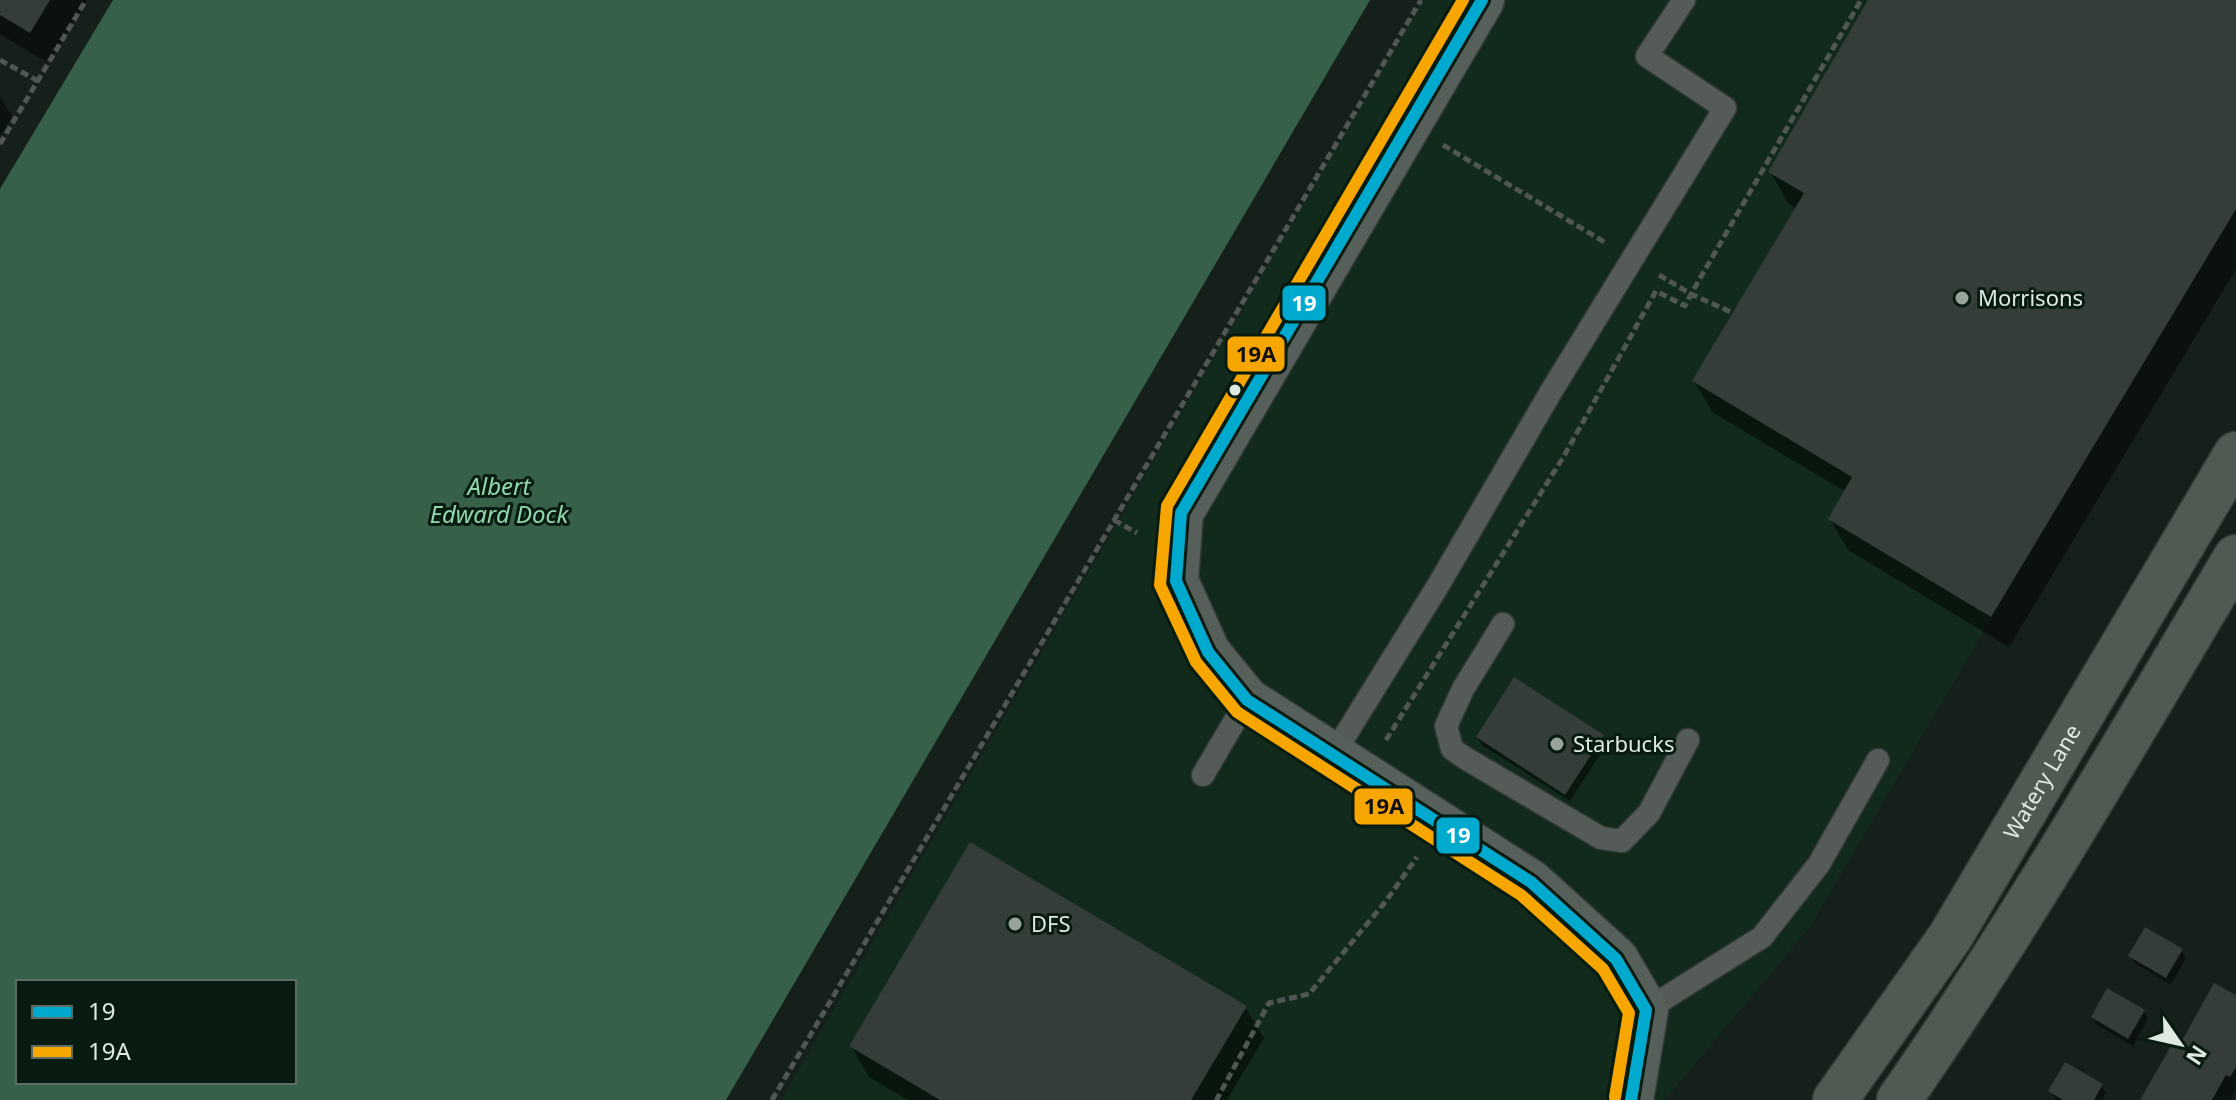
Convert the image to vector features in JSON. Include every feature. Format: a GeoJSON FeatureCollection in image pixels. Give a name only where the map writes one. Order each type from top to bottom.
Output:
{"type":"FeatureCollection","features":[{"type":"Feature","properties":{"kind":"highway","name":"Watery Lane"},"geometry":{"type":"LineString","coordinates":[[1835,1100],[1950,937],[2236,454]]}},
{"type":"Feature","properties":{"kind":"highway"},"geometry":{"type":"LineString","coordinates":[[1899,1100],[1954,1021],[2096,792],[2236,557]]}},
{"type":"Feature","properties":{"kind":"street"},"geometry":{"type":"LineString","coordinates":[[1482,0],[1181,513],[1176,581],[1208,652],[1247,700],[1531,882],[1616,959],[1646,1010],[1631,1100]]}},
{"type":"Feature","properties":{"kind":"lane"},"geometry":{"type":"LineString","coordinates":[[1349,765],[1439,584],[1482,507],[1725,108],[1647,56],[1684,0]]}},
{"type":"Feature","properties":{"kind":"lane"},"geometry":{"type":"LineString","coordinates":[[1503,624],[1463,689],[1446,726],[1452,749],[1465,758],[1601,838],[1622,841],[1649,813],[1688,740]]}},
{"type":"Feature","properties":{"kind":"lane"},"geometry":{"type":"LineString","coordinates":[[1203,775],[1247,700]]}},
{"type":"Feature","properties":{"kind":"lane"},"geometry":{"type":"LineString","coordinates":[[1646,1010],[1762,937],[1819,864],[1878,760]]}},
{"type":"Feature","properties":{"kind":"path"},"geometry":{"type":"LineString","coordinates":[[0,144],[86,0]]}},
{"type":"Feature","properties":{"kind":"path"},"geometry":{"type":"LineString","coordinates":[[772,1100],[1421,0]]}},
{"type":"Feature","properties":{"kind":"path"},"geometry":{"type":"LineString","coordinates":[[1349,765],[1564,456],[1656,291],[1685,306],[1861,0]]}},
{"type":"Feature","properties":{"kind":"path"},"geometry":{"type":"LineString","coordinates":[[0,60],[38,81]]}},
{"type":"Feature","properties":{"kind":"path"},"geometry":{"type":"LineString","coordinates":[[1362,101],[1409,124],[1691,294],[1733,313]]}},
{"type":"Feature","properties":{"kind":"path"},"geometry":{"type":"LineString","coordinates":[[1219,1100],[1269,1003],[1309,994],[1386,901],[1441,823]]}},
{"type":"Feature","properties":{"kind":"shaded area"},"geometry":{"type":"Polygon","coordinates":[[[1422,0],[2236,0],[2236,202],[1810,927],[1665,1100],[781,1100],[1422,0]]]}},
{"type":"Feature","properties":{"kind":"water","name":"Albert Edward Dock"},"geometry":{"type":"Polygon","coordinates":[[[113,0],[1370,0],[726,1100],[0,1100],[0,189],[113,0]]]}},
{"type":"Feature","properties":{"kind":"building"},"geometry":{"type":"Polygon","coordinates":[[[0,0],[50,0],[30,33],[0,15],[0,0]]]}},
{"type":"Feature","properties":{"kind":"building","name":"Morrisons"},"geometry":{"type":"Polygon","coordinates":[[[1868,0],[2236,0],[2236,209],[1991,617],[1828,519],[1852,477],[1692,381],[1804,193],[1768,172],[1868,0]]]}},
{"type":"Feature","properties":{"kind":"building"},"geometry":{"type":"Polygon","coordinates":[[[1514,677],[1604,735],[1565,795],[1476,737],[1514,677]]]}},
{"type":"Feature","properties":{"kind":"building","name":"DFS"},"geometry":{"type":"Polygon","coordinates":[[[970,842],[1247,1006],[1191,1100],[940,1100],[849,1046],[970,842]]]}},
{"type":"Feature","properties":{"kind":"building"},"geometry":{"type":"Polygon","coordinates":[[[2145,927],[2183,949],[2166,978],[2128,956],[2145,927]]]}},
{"type":"Feature","properties":{"kind":"building"},"geometry":{"type":"Polygon","coordinates":[[[2214,983],[2236,995],[2236,1067],[2230,1077],[2226,1075],[2212,1100],[2140,1100],[2172,1044],[2178,1048],[2214,983]]]}},
{"type":"Feature","properties":{"kind":"building"},"geometry":{"type":"Polygon","coordinates":[[[2107,988],[2145,1010],[2128,1039],[2091,1017],[2107,988]]]}},
{"type":"Feature","properties":{"kind":"building"},"geometry":{"type":"Polygon","coordinates":[[[2065,1062],[2103,1084],[2094,1100],[2063,1100],[2048,1091],[2065,1062]]]}},
{"type":"Feature","properties":{"kind":"transit line","name":"19A"},"geometry":{"type":"LineString","coordinates":[[1463,0],[1167,506],[1160,585],[1196,662],[1237,712],[1521,895],[1603,969],[1629,1013],[1615,1097]]}},
{"type":"Feature","properties":{"kind":"transit line","name":"19"},"geometry":{"type":"LineString","coordinates":[[1482,0],[1181,513],[1176,581],[1208,652],[1247,700],[1531,882],[1616,959],[1646,1010],[1631,1100]]}},
{"type":"Feature","properties":{"kind":"place","name":"Morrisons"},"geometry":{"type":"Point","coordinates":[1962,298]}},
{"type":"Feature","properties":{"kind":"place","name":"Starbucks"},"geometry":{"type":"Point","coordinates":[1557,744]}},
{"type":"Feature","properties":{"kind":"place","name":"DFS"},"geometry":{"type":"Point","coordinates":[1015,924]}}]}
